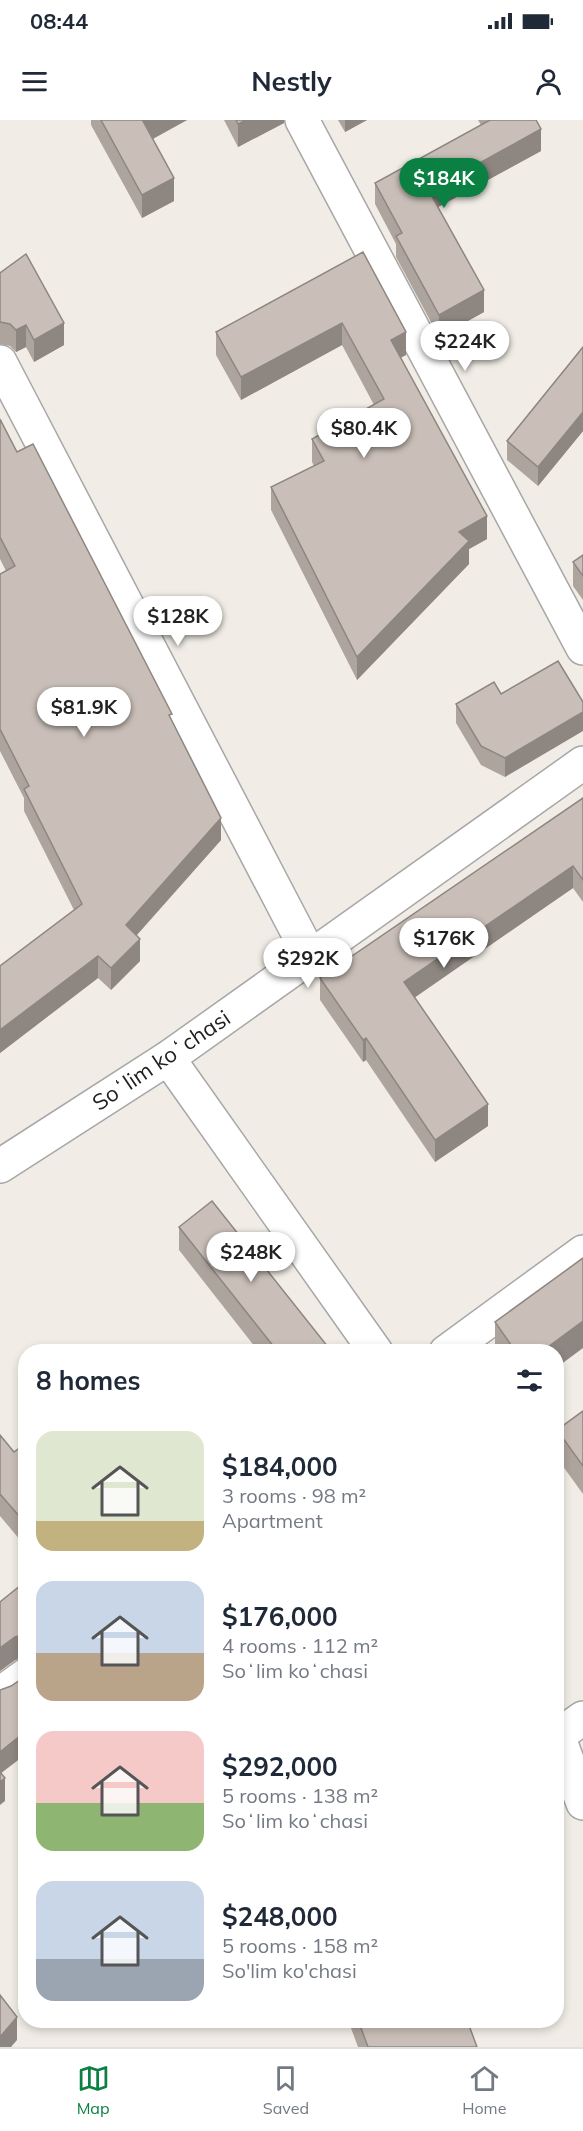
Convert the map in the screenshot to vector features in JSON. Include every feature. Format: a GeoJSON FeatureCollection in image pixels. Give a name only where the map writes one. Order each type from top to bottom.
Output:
{"type":"FeatureCollection","features":[{"type":"Feature","properties":{"kind":"street"},"geometry":{"type":"LineString","coordinates":[[303,120],[583,648]]}},
{"type":"Feature","properties":{"kind":"street"},"geometry":{"type":"LineString","coordinates":[[0,362],[310,956]]}},
{"type":"Feature","properties":{"kind":"street","name":"Soʻlim koʻchasi"},"geometry":{"type":"LineString","coordinates":[[0,1166],[168,1058],[583,763]]}},
{"type":"Feature","properties":{"kind":"street"},"geometry":{"type":"LineString","coordinates":[[168,1058],[370,1344]]}},
{"type":"Feature","properties":{"kind":"street"},"geometry":{"type":"LineString","coordinates":[[457,1344],[583,1252]]}},
{"type":"Feature","properties":{"kind":"street"},"geometry":{"type":"LineString","coordinates":[[0,1695],[18,1681]]}},
{"type":"Feature","properties":{"kind":"street"},"geometry":{"type":"LineString","coordinates":[[566,1728],[583,1803]]}},
{"type":"Feature","properties":{"kind":"building"},"geometry":{"type":"Polygon","coordinates":[[[101,120],[145,120],[143,121],[174,178],[142,195],[101,120]]]}},
{"type":"Feature","properties":{"kind":"building"},"geometry":{"type":"Polygon","coordinates":[[[490,120],[536,120],[541,129],[429,191],[484,290],[439,315],[396,236],[402,233],[375,183],[490,120]]]}},
{"type":"Feature","properties":{"kind":"building"},"geometry":{"type":"Polygon","coordinates":[[[363,252],[406,332],[391,340],[487,516],[459,532],[469,541],[357,657],[271,487],[324,461],[312,439],[384,399],[342,323],[241,377],[216,332],[363,252]]]}},
{"type":"Feature","properties":{"kind":"building"},"geometry":{"type":"Polygon","coordinates":[[[26,254],[64,323],[34,340],[26,325],[16,330],[10,324],[0,322],[0,273],[26,254]]]}},
{"type":"Feature","properties":{"kind":"building"},"geometry":{"type":"Polygon","coordinates":[[[583,347],[583,412],[538,467],[507,441],[583,347]]]}},
{"type":"Feature","properties":{"kind":"building"},"geometry":{"type":"Polygon","coordinates":[[[0,419],[17,452],[33,444],[172,714],[169,715],[221,818],[126,925],[140,939],[111,968],[98,956],[0,1030],[0,966],[82,904],[24,789],[29,786],[0,729],[0,574],[15,566],[0,537],[0,419]]]}},
{"type":"Feature","properties":{"kind":"building"},"geometry":{"type":"Polygon","coordinates":[[[583,555],[583,576],[573,562],[583,555]]]}},
{"type":"Feature","properties":{"kind":"building"},"geometry":{"type":"Polygon","coordinates":[[[558,661],[583,702],[583,712],[505,758],[481,746],[456,704],[494,682],[501,694],[558,661]]]}},
{"type":"Feature","properties":{"kind":"building"},"geometry":{"type":"Polygon","coordinates":[[[583,798],[583,880],[573,866],[404,982],[488,1104],[435,1140],[366,1038],[363,1040],[320,978],[583,798]]]}},
{"type":"Feature","properties":{"kind":"building"},"geometry":{"type":"Polygon","coordinates":[[[212,1201],[326,1344],[272,1344],[179,1227],[212,1201]]]}},
{"type":"Feature","properties":{"kind":"building"},"geometry":{"type":"Polygon","coordinates":[[[583,1258],[583,1321],[552,1344],[510,1344],[495,1322],[583,1258]]]}},
{"type":"Feature","properties":{"kind":"building"},"geometry":{"type":"Polygon","coordinates":[[[583,1411],[583,1466],[564,1440],[564,1425],[583,1411]]]}},
{"type":"Feature","properties":{"kind":"building"},"geometry":{"type":"Polygon","coordinates":[[[0,1435],[14,1452],[18,1449],[18,1515],[0,1494],[0,1435]]]}},
{"type":"Feature","properties":{"kind":"building"},"geometry":{"type":"Polygon","coordinates":[[[18,1587],[18,1636],[0,1648],[0,1602],[18,1587]]]}},
{"type":"Feature","properties":{"kind":"building"},"geometry":{"type":"Polygon","coordinates":[[[18,1681],[18,1737],[0,1752],[0,1690],[18,1681]]]}},
{"type":"Feature","properties":{"kind":"building"},"geometry":{"type":"Polygon","coordinates":[[[0,1772],[5,1778],[0,1782],[0,1772]]]}},
{"type":"Feature","properties":{"kind":"building"},"geometry":{"type":"Polygon","coordinates":[[[0,1995],[17,2017],[0,2037],[0,1995]]]}},
{"type":"Feature","properties":{"kind":"building"},"geometry":{"type":"Polygon","coordinates":[[[361,2028],[470,2028],[477,2047],[368,2047],[361,2028]]]}}]}
